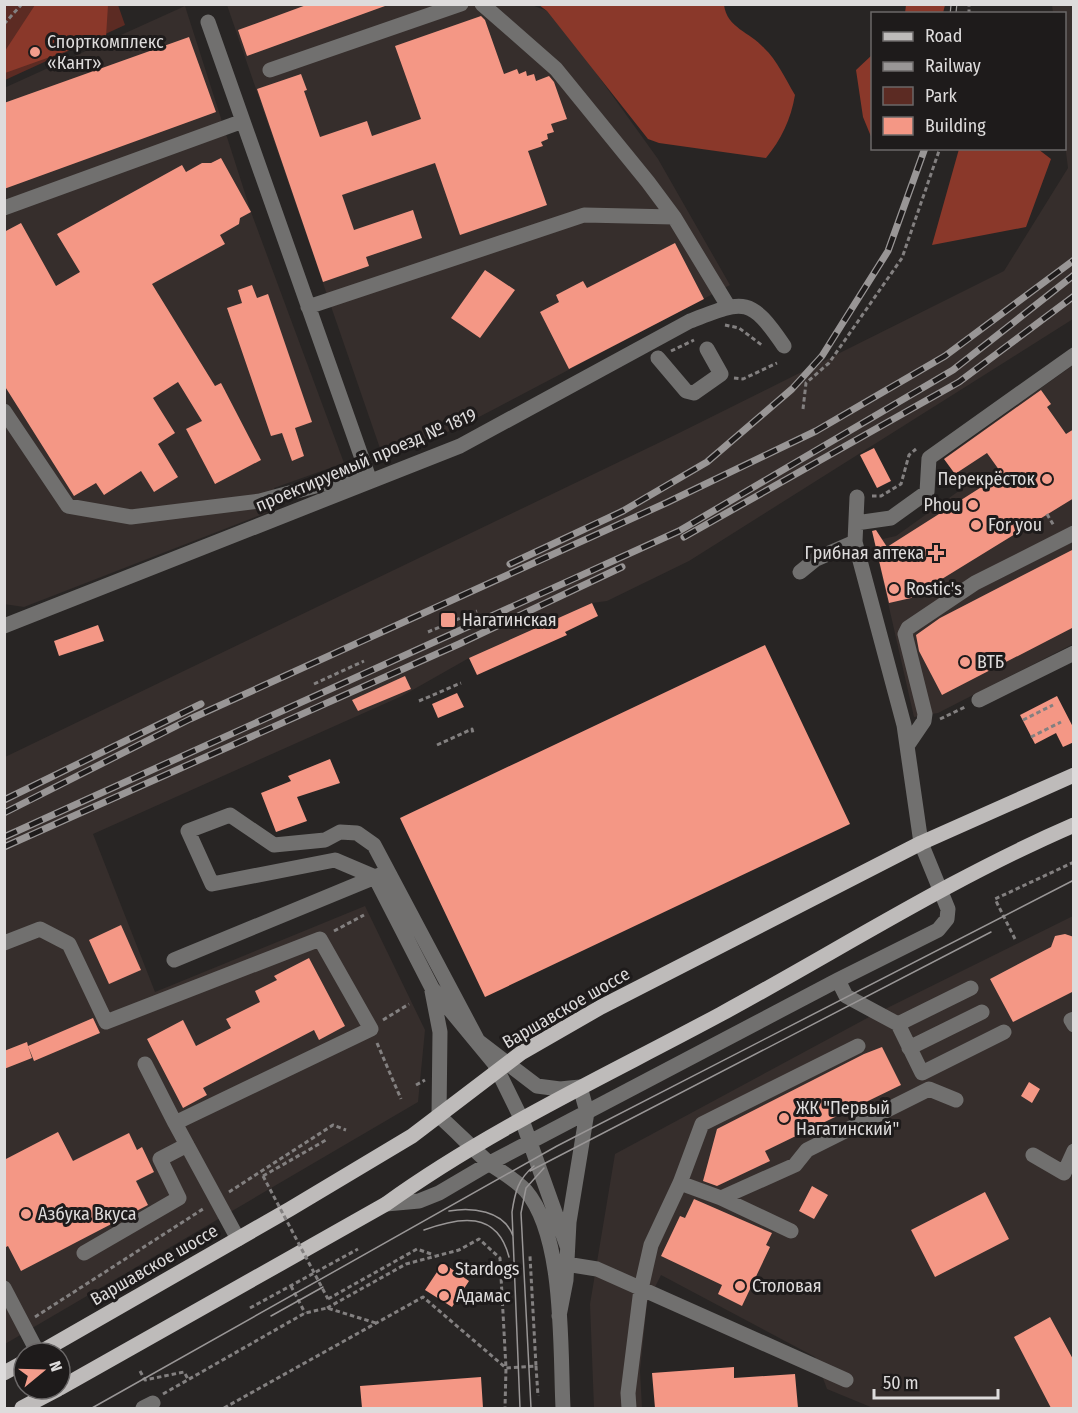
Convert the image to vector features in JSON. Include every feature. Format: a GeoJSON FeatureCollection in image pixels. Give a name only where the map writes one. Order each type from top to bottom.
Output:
{"type":"FeatureCollection","features":[{"type":"Feature","properties":{"kind":"main road","name":"Варшавское шоссе"},"geometry":{"type":"LineString","coordinates":[[60,1341],[412,1136],[521,1053],[601,1007],[921,843],[1074,775]]}},
{"type":"Feature","properties":{"kind":"main road"},"geometry":{"type":"LineString","coordinates":[[72,1381],[386,1204],[427,1174],[580,1087],[721,1014],[941,889],[1074,825]]}},
{"type":"Feature","properties":{"kind":"street"},"geometry":{"type":"LineString","coordinates":[[270,70],[461,4]]}},
{"type":"Feature","properties":{"kind":"street"},"geometry":{"type":"LineString","coordinates":[[482,4],[556,69],[674,217],[728,306],[745,306],[754,309],[764,317],[784,346]]}},
{"type":"Feature","properties":{"kind":"street"},"geometry":{"type":"LineString","coordinates":[[4,411],[68,506],[131,518],[260,501],[341,479],[370,481],[208,22]]}},
{"type":"Feature","properties":{"kind":"street"},"geometry":{"type":"LineString","coordinates":[[4,208],[243,121]]}},
{"type":"Feature","properties":{"kind":"street"},"geometry":{"type":"LineString","coordinates":[[308,307],[584,215],[674,217]]}},
{"type":"Feature","properties":{"kind":"street","name":"проектируемый проезд № 1819"},"geometry":{"type":"LineString","coordinates":[[4,626],[460,446],[690,321],[728,306]]}},
{"type":"Feature","properties":{"kind":"street"},"geometry":{"type":"LineString","coordinates":[[658,358],[689,393],[694,393],[722,374],[702,344]]}},
{"type":"Feature","properties":{"kind":"street"},"geometry":{"type":"LineString","coordinates":[[856,523],[891,518],[927,492],[929,458],[1074,355]]}},
{"type":"Feature","properties":{"kind":"street"},"geometry":{"type":"LineString","coordinates":[[386,1204],[420,1201],[429,1197],[838,980],[938,930],[947,919],[948,909],[921,843],[904,725],[855,542],[857,497]]}},
{"type":"Feature","properties":{"kind":"street"},"geometry":{"type":"LineString","coordinates":[[907,746],[924,721],[925,714],[905,634],[908,628],[975,583],[1074,533]]}},
{"type":"Feature","properties":{"kind":"street"},"geometry":{"type":"LineString","coordinates":[[800,572],[816,559],[855,542]]}},
{"type":"Feature","properties":{"kind":"street"},"geometry":{"type":"LineString","coordinates":[[979,700],[1074,653]]}},
{"type":"Feature","properties":{"kind":"street"},"geometry":{"type":"LineString","coordinates":[[478,1041],[381,874],[335,860],[212,884],[188,831],[230,815],[274,845],[325,840],[340,832],[357,833],[374,845],[381,874],[432,988],[440,1032],[439,1116],[490,1163],[526,1191],[545,1226],[552,1248],[559,1316],[563,1408]]}},
{"type":"Feature","properties":{"kind":"street"},"geometry":{"type":"LineString","coordinates":[[174,960],[381,874]]}},
{"type":"Feature","properties":{"kind":"street"},"geometry":{"type":"LineString","coordinates":[[4,944],[40,929],[69,944],[106,1022],[320,939],[370,1029],[175,1123]]}},
{"type":"Feature","properties":{"kind":"street"},"geometry":{"type":"LineString","coordinates":[[838,980],[846,996],[898,1024],[929,1089],[956,1100]]}},
{"type":"Feature","properties":{"kind":"street"},"geometry":{"type":"LineString","coordinates":[[432,988],[502,1068],[531,1142],[567,1246]]}},
{"type":"Feature","properties":{"kind":"street"},"geometry":{"type":"LineString","coordinates":[[898,1024],[971,988]]}},
{"type":"Feature","properties":{"kind":"street"},"geometry":{"type":"LineString","coordinates":[[909,1048],[982,1012]]}},
{"type":"Feature","properties":{"kind":"street"},"geometry":{"type":"LineString","coordinates":[[1074,1019],[1071,1020],[1074,1025]]}},
{"type":"Feature","properties":{"kind":"street"},"geometry":{"type":"LineString","coordinates":[[922,1073],[1004,1032]]}},
{"type":"Feature","properties":{"kind":"street"},"geometry":{"type":"LineString","coordinates":[[629,1408],[628,1393],[641,1289],[651,1245],[680,1183],[702,1124],[858,1046]]}},
{"type":"Feature","properties":{"kind":"street"},"geometry":{"type":"LineString","coordinates":[[145,1064],[238,1239]]}},
{"type":"Feature","properties":{"kind":"street"},"geometry":{"type":"LineString","coordinates":[[502,1068],[537,1086],[560,1089],[580,1087],[587,1112],[569,1222],[559,1316]]}},
{"type":"Feature","properties":{"kind":"street"},"geometry":{"type":"LineString","coordinates":[[721,1198],[795,1165],[807,1150],[929,1089]]}},
{"type":"Feature","properties":{"kind":"street"},"geometry":{"type":"LineString","coordinates":[[84,1253],[179,1198],[160,1159],[187,1144]]}},
{"type":"Feature","properties":{"kind":"street"},"geometry":{"type":"LineString","coordinates":[[1033,1155],[1064,1173],[1074,1151]]}},
{"type":"Feature","properties":{"kind":"street"},"geometry":{"type":"LineString","coordinates":[[680,1183],[721,1198],[791,1231]]}},
{"type":"Feature","properties":{"kind":"street"},"geometry":{"type":"LineString","coordinates":[[566,1264],[597,1269],[846,1380]]}},
{"type":"Feature","properties":{"kind":"street"},"geometry":{"type":"LineString","coordinates":[[4,1288],[33,1341]]}},
{"type":"Feature","properties":{"kind":"path"},"geometry":{"type":"LineString","coordinates":[[4,24],[22,4]]}},
{"type":"Feature","properties":{"kind":"path"},"geometry":{"type":"LineString","coordinates":[[803,409],[806,383],[836,354],[902,258],[939,150]]}},
{"type":"Feature","properties":{"kind":"path"},"geometry":{"type":"LineString","coordinates":[[720,327],[725,325],[739,328],[755,338],[778,364],[744,379],[722,374]]}},
{"type":"Feature","properties":{"kind":"path"},"geometry":{"type":"LineString","coordinates":[[658,358],[702,344]]}},
{"type":"Feature","properties":{"kind":"path"},"geometry":{"type":"LineString","coordinates":[[428,633],[477,610]]}},
{"type":"Feature","properties":{"kind":"path"},"geometry":{"type":"LineString","coordinates":[[314,684],[364,661]]}},
{"type":"Feature","properties":{"kind":"path"},"geometry":{"type":"LineString","coordinates":[[419,700],[461,683]]}},
{"type":"Feature","properties":{"kind":"path"},"geometry":{"type":"LineString","coordinates":[[936,721],[979,700]]}},
{"type":"Feature","properties":{"kind":"path"},"geometry":{"type":"LineString","coordinates":[[1023,720],[1053,705]]}},
{"type":"Feature","properties":{"kind":"path"},"geometry":{"type":"LineString","coordinates":[[1031,737],[1061,722]]}},
{"type":"Feature","properties":{"kind":"path"},"geometry":{"type":"LineString","coordinates":[[437,745],[472,729],[473,733]]}},
{"type":"Feature","properties":{"kind":"path"},"geometry":{"type":"LineString","coordinates":[[1015,939],[995,899],[1074,862]]}},
{"type":"Feature","properties":{"kind":"path"},"geometry":{"type":"LineString","coordinates":[[320,939],[364,915]]}},
{"type":"Feature","properties":{"kind":"path"},"geometry":{"type":"LineString","coordinates":[[401,1099],[370,1029],[409,1004]]}},
{"type":"Feature","properties":{"kind":"path"},"geometry":{"type":"LineString","coordinates":[[24,1324],[333,1125],[346,1130]]}},
{"type":"Feature","properties":{"kind":"path"},"geometry":{"type":"LineString","coordinates":[[326,1140],[263,1176],[328,1299],[417,1249],[436,1256]]}},
{"type":"Feature","properties":{"kind":"path"},"geometry":{"type":"LineString","coordinates":[[187,1212],[190,1217]]}},
{"type":"Feature","properties":{"kind":"path"},"geometry":{"type":"LineString","coordinates":[[148,1406],[188,1380],[306,1313],[327,1308],[406,1264],[459,1250],[479,1239],[500,1258],[506,1368],[505,1408]]}},
{"type":"Feature","properties":{"kind":"path"},"geometry":{"type":"LineString","coordinates":[[250,1308],[358,1248]]}},
{"type":"Feature","properties":{"kind":"path"},"geometry":{"type":"LineString","coordinates":[[530,1256],[538,1396]]}},
{"type":"Feature","properties":{"kind":"path"},"geometry":{"type":"LineString","coordinates":[[291,1286],[306,1313]]}},
{"type":"Feature","properties":{"kind":"path"},"geometry":{"type":"LineString","coordinates":[[224,1408],[423,1297],[506,1368],[536,1366]]}},
{"type":"Feature","properties":{"kind":"path"},"geometry":{"type":"LineString","coordinates":[[327,1308],[376,1323]]}},
{"type":"Feature","properties":{"kind":"path"},"geometry":{"type":"LineString","coordinates":[[140,1371],[145,1380],[184,1372],[188,1380]]}},
{"type":"Feature","properties":{"kind":"shaded area"},"geometry":{"type":"Polygon","coordinates":[[[529,4],[553,13],[658,159],[730,285],[458,428],[383,457],[227,5],[529,4]]]}},
{"type":"Feature","properties":{"kind":"shaded area"},"geometry":{"type":"Polygon","coordinates":[[[906,4],[945,5],[943,12],[905,12],[906,4]]]}},
{"type":"Feature","properties":{"kind":"shaded area","name":"Спорткомплекс «Кант»"},"geometry":{"type":"Polygon","coordinates":[[[35,5],[108,5],[106,37],[5,73],[5,51],[35,5]]]}},
{"type":"Feature","properties":{"kind":"shaded area"},"geometry":{"type":"Polygon","coordinates":[[[539,5],[724,5],[726,13],[734,24],[773,58],[795,95],[781,136],[766,158],[659,143],[648,139],[547,11],[539,5]]]}},
{"type":"Feature","properties":{"kind":"shaded area"},"geometry":{"type":"Polygon","coordinates":[[[1052,5],[1073,5],[1073,319],[689,561],[607,601],[592,603],[469,658],[402,696],[93,834],[155,992],[365,906],[425,1030],[418,1102],[5,1344],[5,757],[675,435],[1004,271],[1068,168],[1066,150],[1066,12],[1053,12],[1052,5]]]}},
{"type":"Feature","properties":{"kind":"shaded area"},"geometry":{"type":"Polygon","coordinates":[[[185,6],[251,212],[344,463],[274,488],[276,509],[24,607],[4,604],[4,88],[185,6]]]}},
{"type":"Feature","properties":{"kind":"shaded area"},"geometry":{"type":"Polygon","coordinates":[[[871,56],[871,137],[863,117],[856,70],[871,56]]]}},
{"type":"Feature","properties":{"kind":"shaded area"},"geometry":{"type":"Polygon","coordinates":[[[959,150],[1039,150],[1051,159],[1026,227],[932,245],[959,150]]]}},
{"type":"Feature","properties":{"kind":"shaded area"},"geometry":{"type":"Polygon","coordinates":[[[1073,365],[1073,644],[938,713],[914,717],[874,541],[896,536],[963,488],[944,458],[1073,365]]]}},
{"type":"Feature","properties":{"kind":"shaded area"},"geometry":{"type":"Polygon","coordinates":[[[1073,916],[1073,1408],[873,1408],[827,1389],[815,1357],[661,1275],[647,1303],[640,1371],[642,1408],[594,1408],[590,1304],[615,1154],[871,1016],[1073,916]]]}},
{"type":"Feature","properties":{"kind":"green space","name":"Спорткомплекс «Кант»"},"geometry":{"type":"Polygon","coordinates":[[[4,5],[118,5],[125,25],[5,80],[4,5]]]}},
{"type":"Feature","properties":{"kind":"building"},"geometry":{"type":"Polygon","coordinates":[[[309,4],[385,6],[247,56],[238,30],[309,4]]]}},
{"type":"Feature","properties":{"kind":"building"},"geometry":{"type":"Polygon","coordinates":[[[481,16],[485,20],[504,74],[517,69],[519,74],[526,71],[527,76],[534,74],[536,81],[549,76],[554,82],[567,119],[551,124],[554,132],[547,134],[548,139],[541,142],[543,146],[528,151],[547,205],[460,235],[435,163],[342,195],[354,230],[413,210],[422,238],[366,257],[369,266],[323,282],[257,89],[301,74],[307,90],[304,91],[320,137],[367,121],[372,136],[421,119],[395,46],[481,16]]]}},
{"type":"Feature","properties":{"kind":"building"},"geometry":{"type":"Polygon","coordinates":[[[189,37],[216,112],[4,189],[4,103],[189,37]]]}},
{"type":"Feature","properties":{"kind":"building"},"geometry":{"type":"Polygon","coordinates":[[[221,158],[251,212],[240,218],[239,224],[220,235],[225,244],[152,284],[215,386],[221,383],[261,460],[215,484],[186,429],[202,421],[178,382],[153,398],[175,433],[158,444],[178,477],[154,492],[141,471],[104,495],[96,483],[74,496],[4,385],[4,232],[21,223],[56,286],[80,272],[57,234],[182,165],[186,172],[202,163],[211,163],[221,158]]]}},
{"type":"Feature","properties":{"kind":"building"},"geometry":{"type":"Polygon","coordinates":[[[675,243],[704,299],[569,369],[540,312],[559,302],[556,295],[583,281],[587,288],[675,243]]]}},
{"type":"Feature","properties":{"kind":"building"},"geometry":{"type":"Polygon","coordinates":[[[485,270],[515,290],[480,338],[451,318],[485,270]]]}},
{"type":"Feature","properties":{"kind":"building"},"geometry":{"type":"Polygon","coordinates":[[[252,285],[257,298],[268,294],[312,422],[295,428],[304,456],[292,461],[282,433],[271,436],[227,308],[242,303],[238,290],[252,285]]]}},
{"type":"Feature","properties":{"kind":"building","name":"For you"},"geometry":{"type":"Polygon","coordinates":[[[1041,390],[1051,404],[1047,407],[1066,434],[1074,429],[1074,498],[911,598],[889,603],[872,531],[876,530],[887,547],[1002,474],[987,453],[955,474],[944,459],[1041,390]]]}},
{"type":"Feature","properties":{"kind":"building"},"geometry":{"type":"Polygon","coordinates":[[[874,448],[891,481],[877,488],[860,455],[874,448]]]}},
{"type":"Feature","properties":{"kind":"building"},"geometry":{"type":"Polygon","coordinates":[[[1074,549],[1074,627],[942,695],[919,651],[916,635],[940,618],[1074,549]]]}},
{"type":"Feature","properties":{"kind":"building"},"geometry":{"type":"Polygon","coordinates":[[[592,603],[598,616],[565,632],[567,635],[477,675],[469,658],[592,603]]]}},
{"type":"Feature","properties":{"kind":"building"},"geometry":{"type":"Polygon","coordinates":[[[98,625],[104,641],[59,656],[54,641],[98,625]]]}},
{"type":"Feature","properties":{"kind":"building"},"geometry":{"type":"Polygon","coordinates":[[[765,645],[850,824],[485,997],[400,818],[765,645]]]}},
{"type":"Feature","properties":{"kind":"building"},"geometry":{"type":"Polygon","coordinates":[[[405,676],[411,689],[358,711],[352,700],[405,676]]]}},
{"type":"Feature","properties":{"kind":"building"},"geometry":{"type":"Polygon","coordinates":[[[457,693],[464,707],[438,718],[432,704],[457,693]]]}},
{"type":"Feature","properties":{"kind":"building"},"geometry":{"type":"Polygon","coordinates":[[[1057,696],[1074,729],[1074,742],[1063,747],[1056,733],[1035,744],[1020,715],[1057,696]]]}},
{"type":"Feature","properties":{"kind":"building"},"geometry":{"type":"Polygon","coordinates":[[[330,759],[340,783],[297,797],[307,821],[276,832],[261,793],[291,781],[288,776],[330,759]]]}},
{"type":"Feature","properties":{"kind":"building"},"geometry":{"type":"Polygon","coordinates":[[[121,925],[141,970],[109,984],[89,940],[121,925]]]}},
{"type":"Feature","properties":{"kind":"building"},"geometry":{"type":"Polygon","coordinates":[[[1065,934],[1074,937],[1074,991],[1013,1022],[990,979],[1051,947],[1055,936],[1065,934]]]}},
{"type":"Feature","properties":{"kind":"building"},"geometry":{"type":"Polygon","coordinates":[[[309,958],[345,1026],[319,1040],[314,1030],[203,1088],[207,1095],[183,1108],[147,1039],[183,1020],[196,1046],[231,1028],[226,1019],[260,1002],[255,991],[277,980],[274,976],[309,958]]]}},
{"type":"Feature","properties":{"kind":"building"},"geometry":{"type":"Polygon","coordinates":[[[93,1018],[100,1033],[34,1061],[28,1046],[93,1018]]]}},
{"type":"Feature","properties":{"kind":"building"},"geometry":{"type":"Polygon","coordinates":[[[27,1042],[32,1058],[4,1069],[4,1051],[27,1042]]]}},
{"type":"Feature","properties":{"kind":"building","name":"ЖК \"Первый Нагатинский\""},"geometry":{"type":"Polygon","coordinates":[[[882,1047],[901,1085],[765,1151],[770,1161],[717,1186],[703,1181],[717,1129],[882,1047]]]}},
{"type":"Feature","properties":{"kind":"building"},"geometry":{"type":"Polygon","coordinates":[[[1029,1082],[1040,1089],[1032,1103],[1021,1096],[1029,1082]]]}},
{"type":"Feature","properties":{"kind":"building"},"geometry":{"type":"Polygon","coordinates":[[[58,1132],[73,1161],[129,1133],[137,1150],[142,1147],[154,1172],[136,1181],[148,1205],[21,1271],[8,1246],[4,1248],[4,1160],[58,1132]]]}},
{"type":"Feature","properties":{"kind":"building"},"geometry":{"type":"Polygon","coordinates":[[[812,1186],[828,1195],[814,1219],[799,1211],[812,1186]]]}},
{"type":"Feature","properties":{"kind":"building"},"geometry":{"type":"Polygon","coordinates":[[[985,1192],[1009,1239],[935,1277],[911,1230],[985,1192]]]}},
{"type":"Feature","properties":{"kind":"building"},"geometry":{"type":"Polygon","coordinates":[[[694,1199],[772,1233],[766,1245],[770,1247],[742,1306],[718,1294],[722,1285],[661,1256],[680,1216],[685,1218],[694,1199]]]}},
{"type":"Feature","properties":{"kind":"building"},"geometry":{"type":"Polygon","coordinates":[[[443,1263],[469,1281],[452,1307],[425,1290],[443,1263]]]}},
{"type":"Feature","properties":{"kind":"building"},"geometry":{"type":"Polygon","coordinates":[[[1050,1317],[1074,1361],[1074,1408],[1051,1408],[1014,1337],[1050,1317]]]}},
{"type":"Feature","properties":{"kind":"building"},"geometry":{"type":"Polygon","coordinates":[[[734,1367],[734,1378],[795,1374],[798,1408],[655,1408],[652,1373],[734,1367]]]}},
{"type":"Feature","properties":{"kind":"building"},"geometry":{"type":"Polygon","coordinates":[[[481,1377],[483,1408],[362,1408],[360,1386],[481,1377]]]}},
{"type":"Feature","properties":{"kind":"tram line"},"geometry":{"type":"LineString","coordinates":[[92,1408],[557,1146],[1074,880]]}},
{"type":"Feature","properties":{"kind":"tram line"},"geometry":{"type":"LineString","coordinates":[[530,1171],[991,932]]}},
{"type":"Feature","properties":{"kind":"tram line"},"geometry":{"type":"LineString","coordinates":[[520,1408],[512,1212],[518,1186],[534,1166]]}},
{"type":"Feature","properties":{"kind":"tram line"},"geometry":{"type":"LineString","coordinates":[[531,1408],[521,1213],[526,1188],[544,1168]]}},
{"type":"Feature","properties":{"kind":"tram line"},"geometry":{"type":"LineString","coordinates":[[449,1211],[486,1212],[509,1227],[513,1236]]}},
{"type":"Feature","properties":{"kind":"tram line"},"geometry":{"type":"LineString","coordinates":[[424,1230],[463,1220],[486,1224],[496,1231],[509,1257]]}},
{"type":"Feature","properties":{"kind":"tram line"},"geometry":{"type":"LineString","coordinates":[[271,1316],[323,1287]]}},
{"type":"Feature","properties":{"kind":"railway"},"geometry":{"type":"LineString","coordinates":[[953,12],[954,4]]}},
{"type":"Feature","properties":{"kind":"railway"},"geometry":{"type":"LineString","coordinates":[[510,564],[623,511],[707,462],[792,389],[822,356],[888,251],[924,150]]}},
{"type":"Feature","properties":{"kind":"railway"},"geometry":{"type":"LineString","coordinates":[[4,813],[190,719],[666,503],[816,431],[945,356],[1074,260]]}},
{"type":"Feature","properties":{"kind":"railway"},"geometry":{"type":"LineString","coordinates":[[4,837],[679,531],[953,370],[1074,275]]}},
{"type":"Feature","properties":{"kind":"railway"},"geometry":{"type":"LineString","coordinates":[[684,537],[959,382],[1074,296]]}},
{"type":"Feature","properties":{"kind":"railway"},"geometry":{"type":"LineString","coordinates":[[4,847],[459,644],[622,567]]}},
{"type":"Feature","properties":{"kind":"railway"},"geometry":{"type":"LineString","coordinates":[[4,800],[201,704]]}},
{"type":"Feature","properties":{"kind":"place","name":"Спорткомплекс «Кант»"},"geometry":{"type":"Point","coordinates":[35,52]}},
{"type":"Feature","properties":{"kind":"place","name":"Перекрёсток"},"geometry":{"type":"Point","coordinates":[1047,479]}},
{"type":"Feature","properties":{"kind":"place","name":"Phou"},"geometry":{"type":"Point","coordinates":[973,505]}},
{"type":"Feature","properties":{"kind":"place","name":"For you"},"geometry":{"type":"Point","coordinates":[976,525]}},
{"type":"Feature","properties":{"kind":"place","name":"Грибная аптека"},"geometry":{"type":"Point","coordinates":[936,553]}},
{"type":"Feature","properties":{"kind":"place","name":"Rostic's"},"geometry":{"type":"Point","coordinates":[894,589]}},
{"type":"Feature","properties":{"kind":"place","name":"Нагатинская"},"geometry":{"type":"Point","coordinates":[448,620]}},
{"type":"Feature","properties":{"kind":"place","name":"ВТБ"},"geometry":{"type":"Point","coordinates":[965,662]}},
{"type":"Feature","properties":{"kind":"place","name":"ЖК \"Первый Нагатинский\""},"geometry":{"type":"Point","coordinates":[784,1118]}},
{"type":"Feature","properties":{"kind":"place","name":"Азбука Вкуса"},"geometry":{"type":"Point","coordinates":[26,1214]}},
{"type":"Feature","properties":{"kind":"place","name":"Stardogs"},"geometry":{"type":"Point","coordinates":[443,1269]}},
{"type":"Feature","properties":{"kind":"place","name":"Столовая"},"geometry":{"type":"Point","coordinates":[740,1286]}},
{"type":"Feature","properties":{"kind":"place","name":"Адамас"},"geometry":{"type":"Point","coordinates":[444,1296]}}]}
